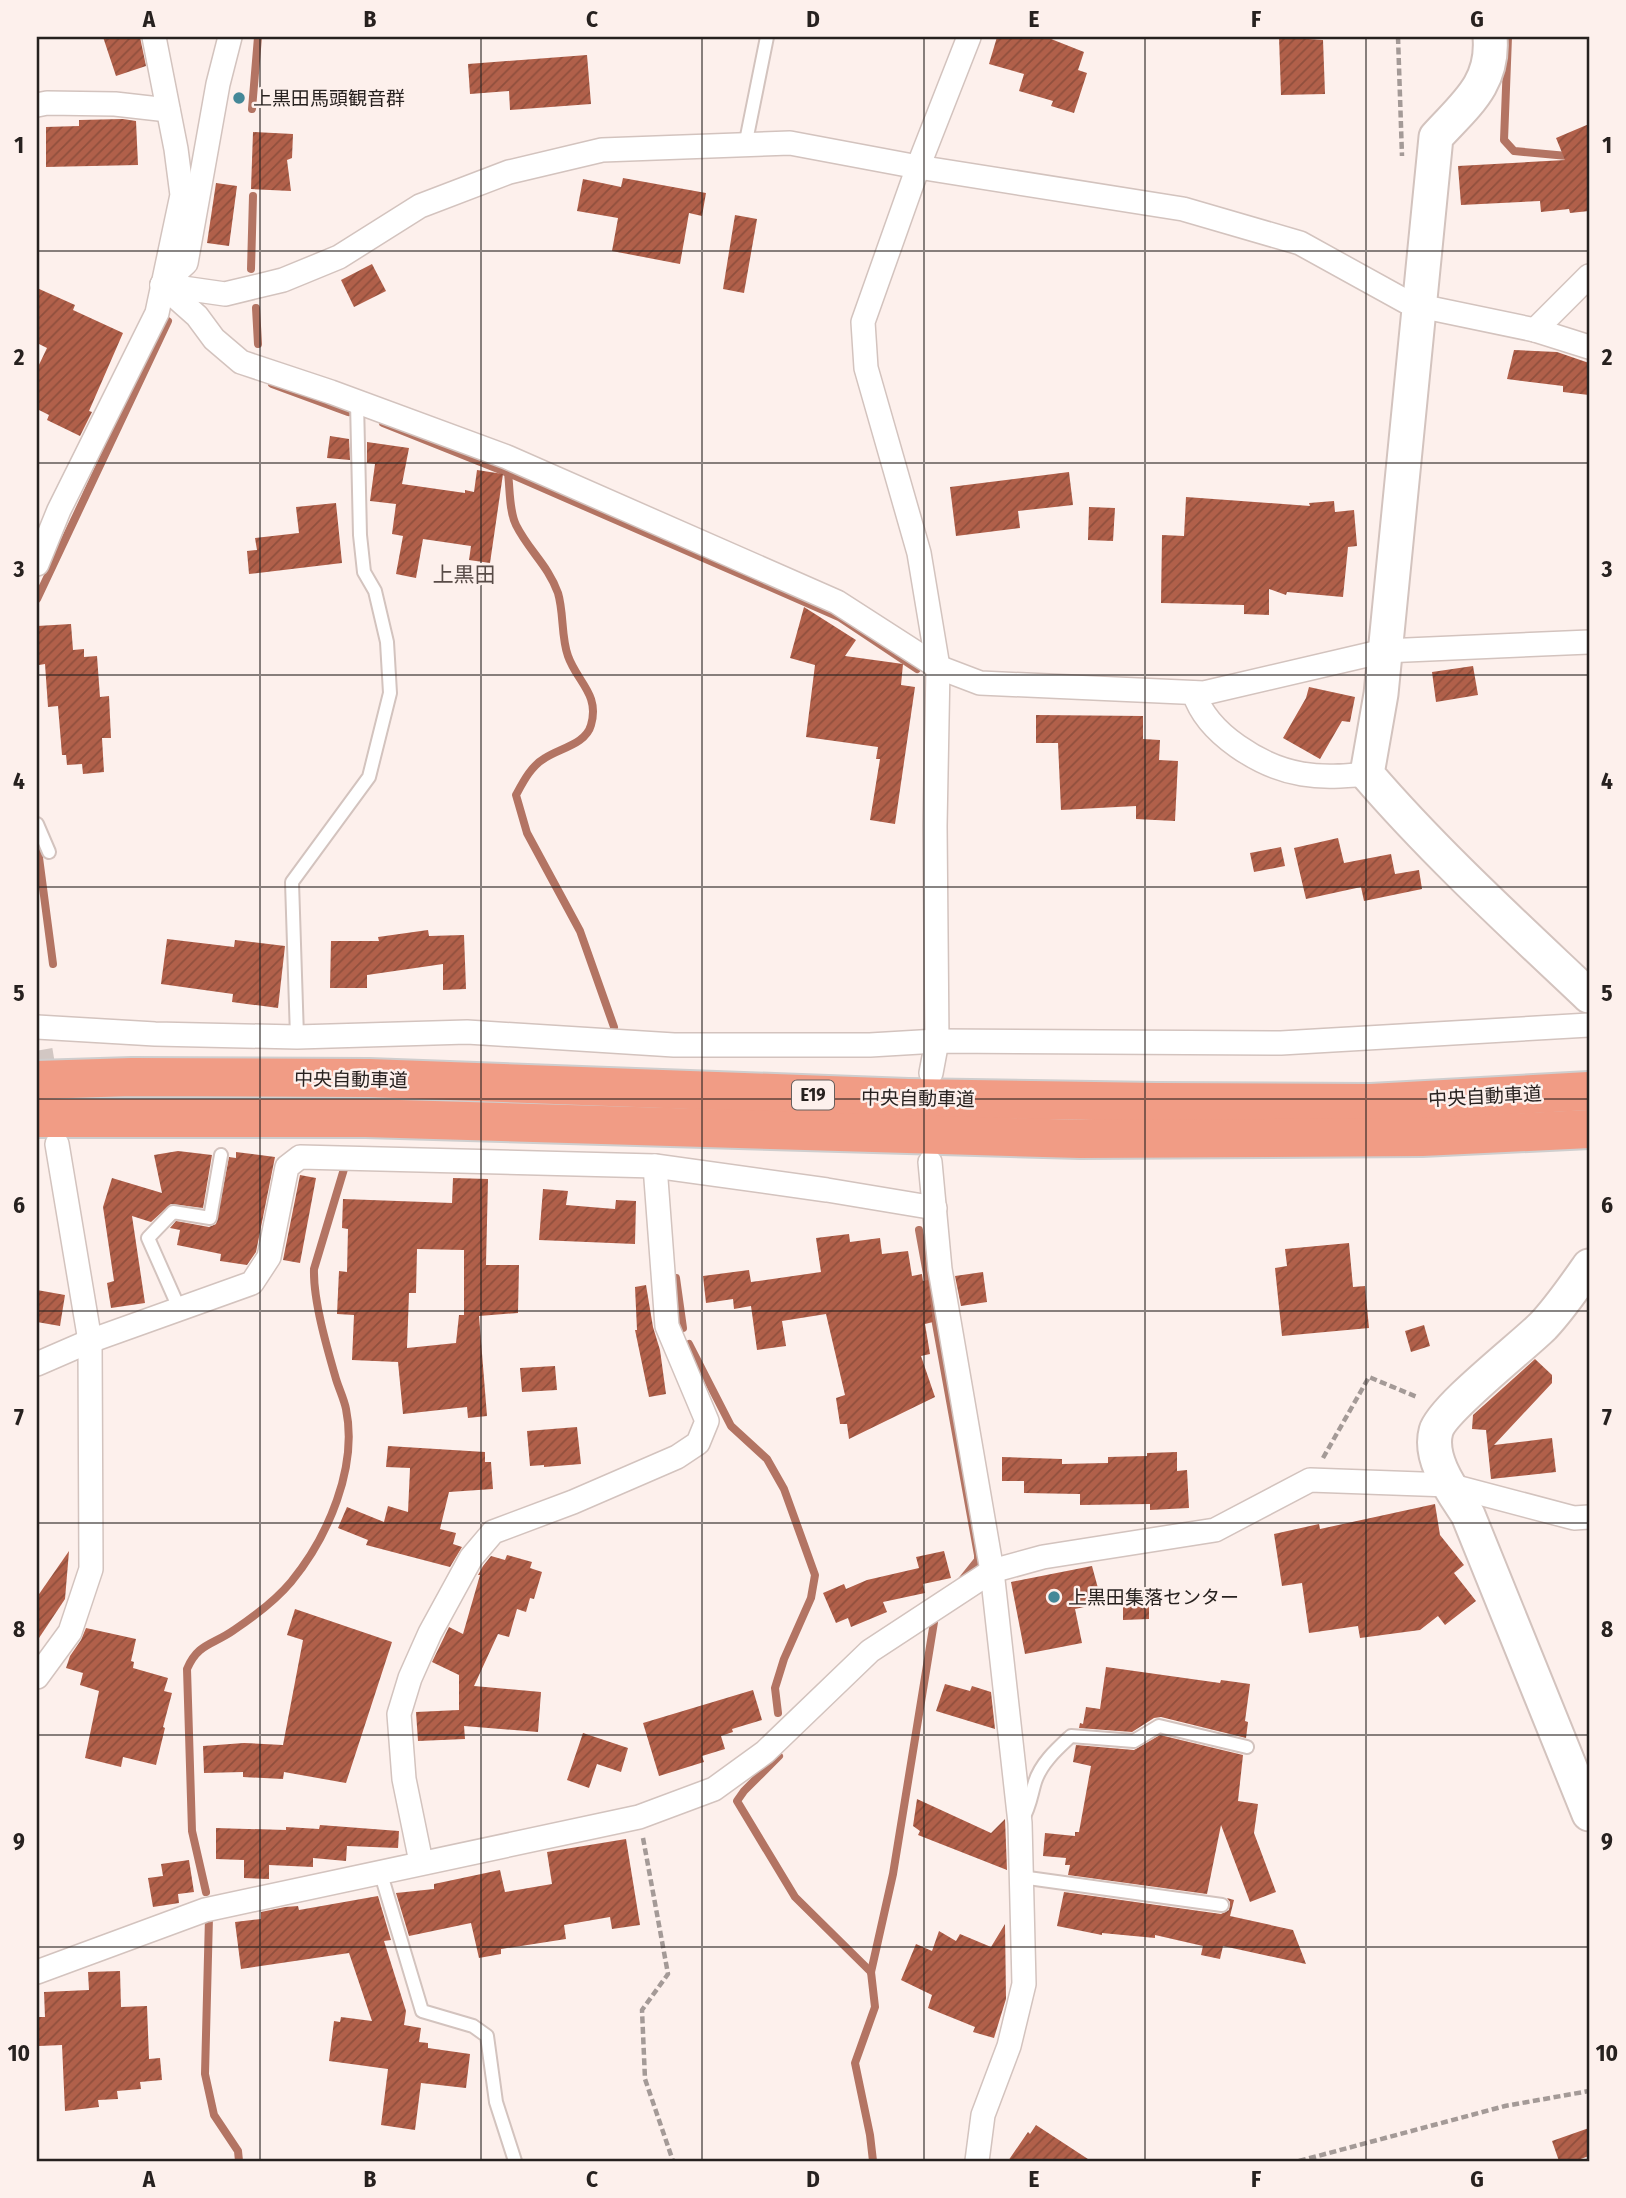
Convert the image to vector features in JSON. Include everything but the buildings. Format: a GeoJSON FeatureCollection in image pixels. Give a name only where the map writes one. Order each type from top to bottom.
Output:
{"type":"FeatureCollection","features":[{"type":"Feature","properties":{"kind":"highway","name":"中央自動車道"},"geometry":{"type":"LineString","coordinates":[[39,1065],[132,1077],[369,1078],[908,1098],[1371,1102],[1589,1091]]}},
{"type":"Feature","properties":{"kind":"highway","name":"中央自動車道"},"geometry":{"type":"LineString","coordinates":[[47,1131],[366,1118],[1080,1139],[1422,1137],[1589,1129]]}},
{"type":"Feature","properties":{"kind":"street"},"geometry":{"type":"LineString","coordinates":[[37,564],[59,510],[152,326],[162,285],[181,195],[176,149],[154,37]]}},
{"type":"Feature","properties":{"kind":"street"},"geometry":{"type":"LineString","coordinates":[[162,285],[186,262],[218,84],[230,37]]}},
{"type":"Feature","properties":{"kind":"street"},"geometry":{"type":"LineString","coordinates":[[931,1073],[937,1041],[935,826],[938,667],[919,553],[866,368],[863,322],[918,167],[969,37]]}},
{"type":"Feature","properties":{"kind":"street"},"geometry":{"type":"LineString","coordinates":[[1367,774],[1381,694],[1436,137],[1480,88],[1491,54],[1490,37]]}},
{"type":"Feature","properties":{"kind":"street"},"geometry":{"type":"LineString","coordinates":[[37,105],[115,104],[168,110]]}},
{"type":"Feature","properties":{"kind":"street"},"geometry":{"type":"LineString","coordinates":[[162,285],[225,294],[283,280],[339,257],[420,206],[509,172],[602,150],[790,143],[918,167],[1183,209],[1300,243],[1420,306],[1535,330],[1589,347]]}},
{"type":"Feature","properties":{"kind":"street"},"geometry":{"type":"LineString","coordinates":[[1535,330],[1589,276]]}},
{"type":"Feature","properties":{"kind":"street"},"geometry":{"type":"LineString","coordinates":[[162,285],[197,316],[214,339],[241,362],[507,457],[837,602],[938,667],[980,683],[1204,693],[1384,651],[1589,642]]}},
{"type":"Feature","properties":{"kind":"street"},"geometry":{"type":"LineString","coordinates":[[1194,693],[1198,707],[1223,734],[1254,756],[1281,770],[1333,777],[1367,774]]}},
{"type":"Feature","properties":{"kind":"street"},"geometry":{"type":"LineString","coordinates":[[1367,774],[1451,864],[1589,996]]}},
{"type":"Feature","properties":{"kind":"street"},"geometry":{"type":"LineString","coordinates":[[37,1018],[39,1065]]}},
{"type":"Feature","properties":{"kind":"street"},"geometry":{"type":"LineString","coordinates":[[37,1027],[155,1034],[298,1037],[467,1032],[674,1045],[870,1045],[937,1041],[1281,1043],[1589,1025]]}},
{"type":"Feature","properties":{"kind":"street"},"geometry":{"type":"LineString","coordinates":[[37,1677],[69,1632],[91,1569],[90,1341],[47,1131]]}},
{"type":"Feature","properties":{"kind":"street"},"geometry":{"type":"LineString","coordinates":[[37,1364],[90,1341],[252,1283],[270,1257],[287,1167],[300,1157],[655,1166],[827,1189],[934,1208]]}},
{"type":"Feature","properties":{"kind":"street"},"geometry":{"type":"LineString","coordinates":[[930,1162],[940,1269],[992,1572],[1020,1823],[1024,1984],[1009,2046],[983,2115],[977,2161]]}},
{"type":"Feature","properties":{"kind":"street"},"geometry":{"type":"LineString","coordinates":[[421,1863],[404,1779],[399,1714],[410,1678],[430,1633],[471,1558],[493,1532],[573,1502],[677,1457],[698,1443],[707,1421],[667,1326],[655,1166]]}},
{"type":"Feature","properties":{"kind":"street"},"geometry":{"type":"LineString","coordinates":[[1589,1266],[1544,1325],[1449,1412],[1436,1431],[1435,1454],[1449,1485],[1468,1515],[1589,1814]]}},
{"type":"Feature","properties":{"kind":"street"},"geometry":{"type":"LineString","coordinates":[[37,1972],[205,1910],[639,1816],[714,1789],[765,1752],[870,1651],[992,1572],[1043,1557],[1215,1530],[1310,1480],[1449,1485],[1574,1518],[1589,1517]]}},
{"type":"Feature","properties":{"kind":"lane"},"geometry":{"type":"LineString","coordinates":[[746,146],[767,37]]}},
{"type":"Feature","properties":{"kind":"lane"},"geometry":{"type":"LineString","coordinates":[[298,1037],[292,882],[369,777],[390,693],[387,642],[375,591],[365,572],[360,535],[357,402]]}},
{"type":"Feature","properties":{"kind":"lane"},"geometry":{"type":"LineString","coordinates":[[37,824],[49,852]]}},
{"type":"Feature","properties":{"kind":"lane"},"geometry":{"type":"LineString","coordinates":[[179,1308],[148,1238],[173,1212],[210,1218],[221,1155]]}},
{"type":"Feature","properties":{"kind":"lane"},"geometry":{"type":"LineString","coordinates":[[1020,1823],[1029,1808],[1036,1779],[1049,1757],[1071,1736],[1134,1741],[1158,1726],[1247,1747]]}},
{"type":"Feature","properties":{"kind":"lane"},"geometry":{"type":"LineString","coordinates":[[380,1871],[422,2011],[473,2026],[487,2036],[496,2102],[514,2161]]}},
{"type":"Feature","properties":{"kind":"lane"},"geometry":{"type":"LineString","coordinates":[[1021,1877],[1222,1905]]}},
{"type":"Feature","properties":{"kind":"path"},"geometry":{"type":"LineString","coordinates":[[1310,1480],[1369,1377],[1417,1397]]}},
{"type":"Feature","properties":{"kind":"path"},"geometry":{"type":"LineString","coordinates":[[639,1816],[668,1974],[642,2010],[645,2079],[673,2161]]}},
{"type":"Feature","properties":{"kind":"path"},"geometry":{"type":"LineString","coordinates":[[1299,2161],[1505,2106],[1589,2091]]}},
{"type":"Feature","properties":{"kind":"waterway"},"geometry":{"type":"LineString","coordinates":[[252,109],[258,37]]}},
{"type":"Feature","properties":{"kind":"waterway"},"geometry":{"type":"LineString","coordinates":[[1508,37],[1504,140],[1514,151],[1589,158]]}},
{"type":"Feature","properties":{"kind":"waterway"},"geometry":{"type":"LineString","coordinates":[[251,269],[253,196]]}},
{"type":"Feature","properties":{"kind":"waterway"},"geometry":{"type":"LineString","coordinates":[[256,308],[258,344]]}},
{"type":"Feature","properties":{"kind":"waterway"},"geometry":{"type":"LineString","coordinates":[[37,599],[168,321]]}},
{"type":"Feature","properties":{"kind":"waterway"},"geometry":{"type":"LineString","coordinates":[[272,384],[348,412]]}},
{"type":"Feature","properties":{"kind":"waterway"},"geometry":{"type":"LineString","coordinates":[[383,423],[508,473],[839,617],[917,669]]}},
{"type":"Feature","properties":{"kind":"waterway"},"geometry":{"type":"LineString","coordinates":[[508,473],[514,519],[558,593],[566,649],[590,696],[593,714],[591,725],[584,737],[540,761],[516,795],[527,833],[580,931],[614,1027]]}},
{"type":"Feature","properties":{"kind":"waterway"},"geometry":{"type":"LineString","coordinates":[[38,850],[53,964]]}},
{"type":"Feature","properties":{"kind":"waterway"},"geometry":{"type":"LineString","coordinates":[[206,1892],[192,1831],[187,1669],[201,1649],[257,1614],[291,1582],[317,1544],[337,1500],[344,1477],[349,1431],[345,1405],[321,1324],[314,1269],[344,1169]]}},
{"type":"Feature","properties":{"kind":"waterway"},"geometry":{"type":"LineString","coordinates":[[919,1230],[978,1555],[978,1560],[962,1580]]}},
{"type":"Feature","properties":{"kind":"waterway"},"geometry":{"type":"LineString","coordinates":[[676,1278],[683,1328]]}},
{"type":"Feature","properties":{"kind":"waterway"},"geometry":{"type":"LineString","coordinates":[[689,1344],[731,1426],[767,1459],[784,1489],[815,1575],[811,1598],[784,1659],[775,1688],[778,1713]]}},
{"type":"Feature","properties":{"kind":"waterway"},"geometry":{"type":"LineString","coordinates":[[871,1972],[893,1874],[934,1622]]}},
{"type":"Feature","properties":{"kind":"waterway"},"geometry":{"type":"LineString","coordinates":[[779,1756],[737,1801],[795,1897],[871,1972],[875,2007],[855,2063],[873,2161]]}},
{"type":"Feature","properties":{"kind":"waterway"},"geometry":{"type":"LineString","coordinates":[[209,1917],[205,2074],[214,2115],[238,2151],[239,2161]]}},
{"type":"Feature","properties":{"kind":"tunnel"},"geometry":{"type":"LineString","coordinates":[[41,1050],[48,1092]]}},
{"type":"Feature","properties":{"kind":"place","name":"上黒田馬頭観音群"},"geometry":{"type":"Point","coordinates":[239,98]}},
{"type":"Feature","properties":{"kind":"place","name":"上黒田集落センター"},"geometry":{"type":"Point","coordinates":[1054,1597]}},
{"type":"Feature","properties":{"kind":"district","name":"上黒田"},"geometry":{"type":"Point","coordinates":[464,575]}}]}
